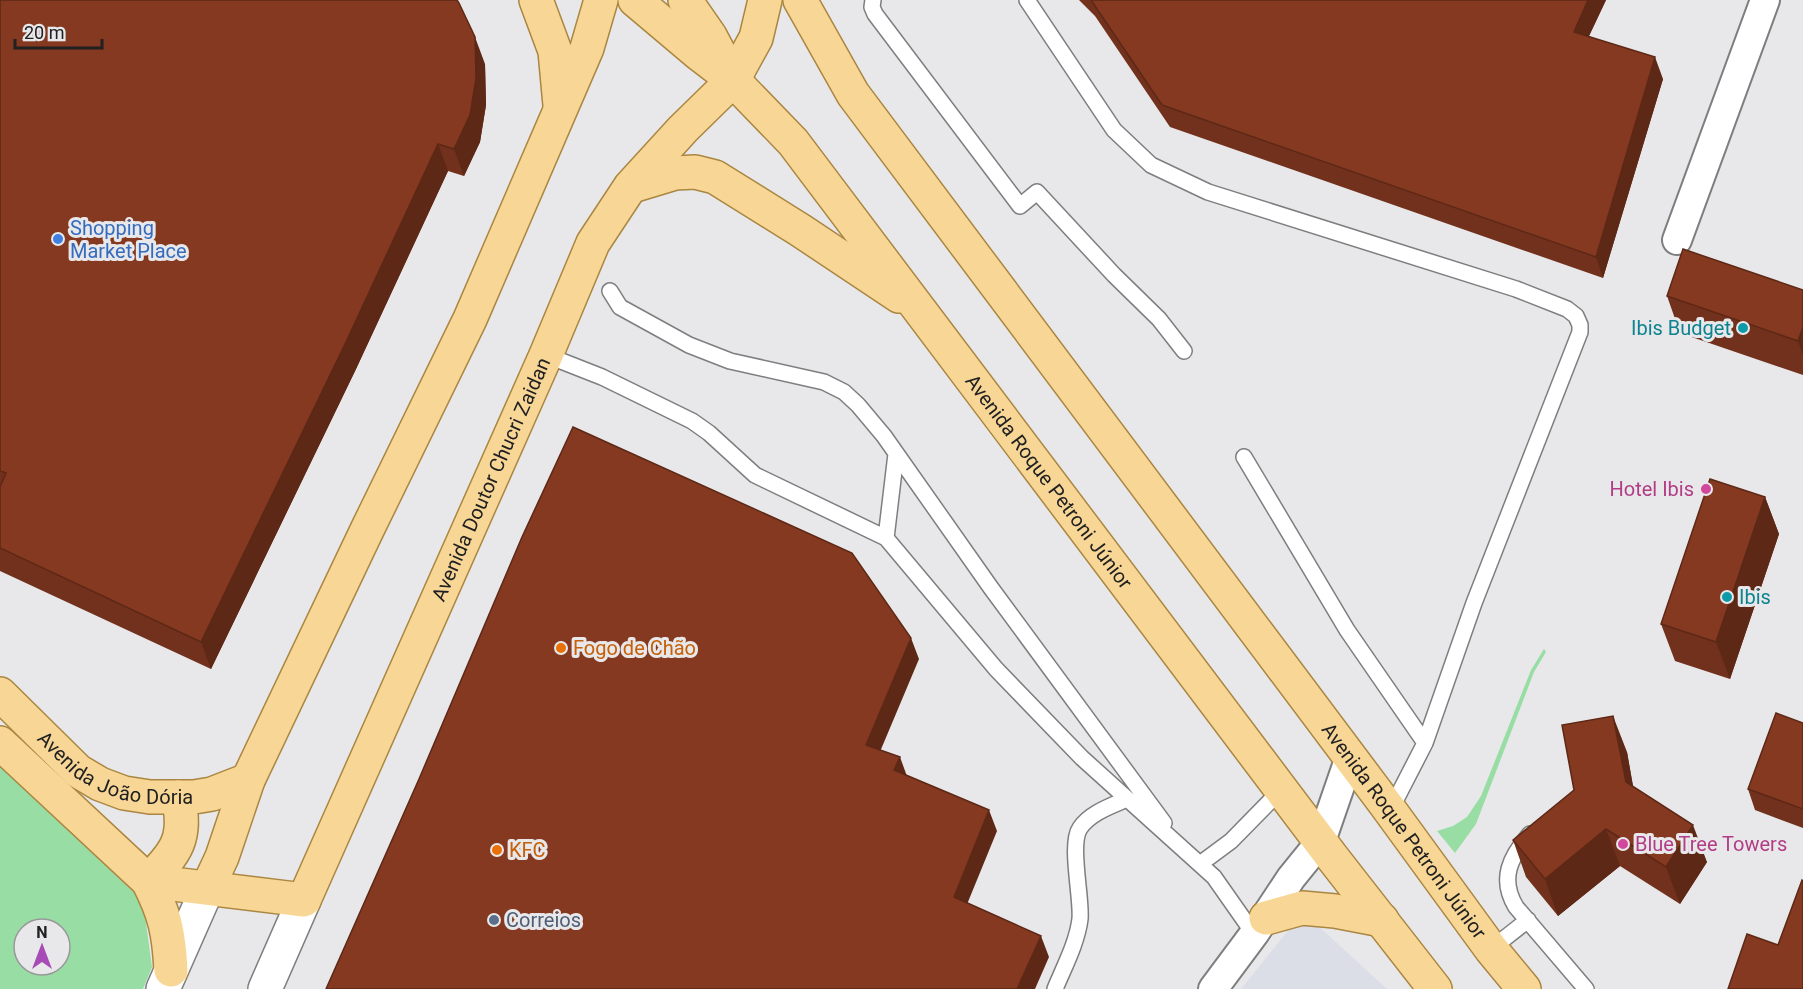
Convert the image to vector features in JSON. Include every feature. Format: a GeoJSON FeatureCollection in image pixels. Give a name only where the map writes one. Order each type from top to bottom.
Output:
{"type":"FeatureCollection","features":[{"type":"Feature","properties":{"kind":"main road"},"geometry":{"type":"LineString","coordinates":[[536,0],[555,51],[561,111]]}},
{"type":"Feature","properties":{"kind":"main road"},"geometry":{"type":"LineString","coordinates":[[167,979],[222,857],[248,780],[465,329],[561,111],[587,48],[602,0]]}},
{"type":"Feature","properties":{"kind":"main road","name":"Avenida Roque Petroni Júnior"},"geometry":{"type":"LineString","coordinates":[[635,0],[734,80],[793,142],[1321,842],[1435,989]]}},
{"type":"Feature","properties":{"kind":"main road"},"geometry":{"type":"LineString","coordinates":[[685,0],[710,36],[734,80]]}},
{"type":"Feature","properties":{"kind":"main road","name":"Avenida Doutor Chucri Zaidan"},"geometry":{"type":"LineString","coordinates":[[265,989],[546,355],[593,243],[630,187],[683,129],[734,80],[756,38],[765,0]]}},
{"type":"Feature","properties":{"kind":"main road","name":"Avenida Roque Petroni Júnior"},"geometry":{"type":"LineString","coordinates":[[800,0],[853,94],[1350,757],[1491,949],[1524,989]]}},
{"type":"Feature","properties":{"kind":"main road"},"geometry":{"type":"LineString","coordinates":[[630,187],[675,173],[695,172],[715,177],[791,224],[917,308]]}},
{"type":"Feature","properties":{"kind":"main road","name":"Avenida João Dória"},"geometry":{"type":"LineString","coordinates":[[0,694],[78,771],[100,784],[124,793],[150,797],[212,794],[248,780]]}},
{"type":"Feature","properties":{"kind":"main road","name":"Avenida João Dória"},"geometry":{"type":"LineString","coordinates":[[0,743],[148,881]]}},
{"type":"Feature","properties":{"kind":"main road"},"geometry":{"type":"LineString","coordinates":[[148,881],[169,860],[179,841],[183,827],[178,797]]}},
{"type":"Feature","properties":{"kind":"main road"},"geometry":{"type":"LineString","coordinates":[[148,881],[304,900]]}},
{"type":"Feature","properties":{"kind":"main road"},"geometry":{"type":"LineString","coordinates":[[148,881],[166,923],[167,979]]}},
{"type":"Feature","properties":{"kind":"main road"},"geometry":{"type":"LineString","coordinates":[[1260,926],[1302,908],[1382,920]]}},
{"type":"Feature","properties":{"kind":"street"},"geometry":{"type":"LineString","coordinates":[[1677,240],[1765,0]]}},
{"type":"Feature","properties":{"kind":"street"},"geometry":{"type":"LineString","coordinates":[[1213,989],[1260,926],[1291,878],[1321,842],[1350,757]]}},
{"type":"Feature","properties":{"kind":"lane"},"geometry":{"type":"LineString","coordinates":[[873,0],[872,8],[875,14],[1020,206],[1037,192],[1113,275],[1164,325],[1184,351]]}},
{"type":"Feature","properties":{"kind":"lane"},"geometry":{"type":"LineString","coordinates":[[1027,0],[1114,130],[1151,165],[1208,192],[1516,289],[1567,309],[1576,316],[1580,332],[1474,603],[1425,743],[1390,811]]}},
{"type":"Feature","properties":{"kind":"lane"},"geometry":{"type":"LineString","coordinates":[[610,291],[620,306],[689,345],[730,361],[824,382],[844,392],[858,405],[884,436],[991,588],[1183,850]]}},
{"type":"Feature","properties":{"kind":"lane"},"geometry":{"type":"LineString","coordinates":[[546,355],[602,377],[692,421],[709,433],[755,476],[886,538],[996,669],[1082,758],[1214,877],[1260,926]]}},
{"type":"Feature","properties":{"kind":"lane"},"geometry":{"type":"LineString","coordinates":[[886,538],[896,454]]}},
{"type":"Feature","properties":{"kind":"lane"},"geometry":{"type":"LineString","coordinates":[[1244,457],[1347,630],[1425,743]]}},
{"type":"Feature","properties":{"kind":"lane"},"geometry":{"type":"LineString","coordinates":[[1200,864],[1231,841],[1282,789]]}},
{"type":"Feature","properties":{"kind":"lane"},"geometry":{"type":"LineString","coordinates":[[1055,989],[1074,943],[1080,919],[1076,842],[1079,828],[1095,814],[1127,799]]}},
{"type":"Feature","properties":{"kind":"lane"},"geometry":{"type":"LineString","coordinates":[[1530,834],[1512,855],[1509,895],[1527,920],[1586,989]]}},
{"type":"Feature","properties":{"kind":"lane"},"geometry":{"type":"LineString","coordinates":[[1491,949],[1527,920]]}},
{"type":"Feature","properties":{"kind":"shaded area"},"geometry":{"type":"Polygon","coordinates":[[[1303,912],[1387,989],[1241,989],[1303,912]]]}},
{"type":"Feature","properties":{"kind":"green space"},"geometry":{"type":"Polygon","coordinates":[[[1544,649],[1546,652],[1534,672],[1476,824],[1455,853],[1437,831],[1453,826],[1467,817],[1481,796],[1531,670],[1544,649]]]}},
{"type":"Feature","properties":{"kind":"green space"},"geometry":{"type":"Polygon","coordinates":[[[0,767],[143,901],[152,967],[143,989],[0,989],[0,767]]]}},
{"type":"Feature","properties":{"kind":"building"},"geometry":{"type":"Polygon","coordinates":[[[0,0],[457,0],[475,37],[476,78],[470,115],[454,149],[438,144],[346,342],[201,642],[0,548],[0,487],[6,473],[0,471],[0,0]]]}},
{"type":"Feature","properties":{"kind":"building"},"geometry":{"type":"Polygon","coordinates":[[[1091,0],[1588,0],[1574,32],[1655,57],[1596,257],[1162,105],[1091,0]]]}},
{"type":"Feature","properties":{"kind":"building"},"geometry":{"type":"Polygon","coordinates":[[[1683,249],[1803,290],[1803,327],[1798,341],[1667,296],[1683,249]]]}},
{"type":"Feature","properties":{"kind":"building"},"geometry":{"type":"Polygon","coordinates":[[[573,427],[852,553],[911,638],[866,745],[900,757],[894,770],[989,810],[954,897],[1041,936],[1017,989],[326,989],[522,537],[573,427]]]}},
{"type":"Feature","properties":{"kind":"building"},"geometry":{"type":"Polygon","coordinates":[[[1710,479],[1765,497],[1716,642],[1661,624],[1710,479]]]}},
{"type":"Feature","properties":{"kind":"building"},"geometry":{"type":"Polygon","coordinates":[[[1776,713],[1803,723],[1803,809],[1748,789],[1776,713]]]}},
{"type":"Feature","properties":{"kind":"building"},"geometry":{"type":"Polygon","coordinates":[[[1613,716],[1626,782],[1693,825],[1666,867],[1606,829],[1545,879],[1513,840],[1574,790],[1562,725],[1613,716]]]}},
{"type":"Feature","properties":{"kind":"building"},"geometry":{"type":"Polygon","coordinates":[[[1802,880],[1803,989],[1728,989],[1747,934],[1778,945],[1802,880]]]}},
{"type":"Feature","properties":{"kind":"place","name":"Shopping Market Place"},"geometry":{"type":"Point","coordinates":[58,239]}},
{"type":"Feature","properties":{"kind":"place","name":"Ibis Budget"},"geometry":{"type":"Point","coordinates":[1743,328]}},
{"type":"Feature","properties":{"kind":"place","name":"Hotel Ibis"},"geometry":{"type":"Point","coordinates":[1706,489]}},
{"type":"Feature","properties":{"kind":"place","name":"Ibis"},"geometry":{"type":"Point","coordinates":[1727,597]}},
{"type":"Feature","properties":{"kind":"place","name":"Fogo de Chão"},"geometry":{"type":"Point","coordinates":[561,648]}},
{"type":"Feature","properties":{"kind":"place","name":"Blue Tree Towers"},"geometry":{"type":"Point","coordinates":[1623,844]}},
{"type":"Feature","properties":{"kind":"place","name":"KFC"},"geometry":{"type":"Point","coordinates":[497,850]}},
{"type":"Feature","properties":{"kind":"place","name":"Correios"},"geometry":{"type":"Point","coordinates":[494,920]}}]}
